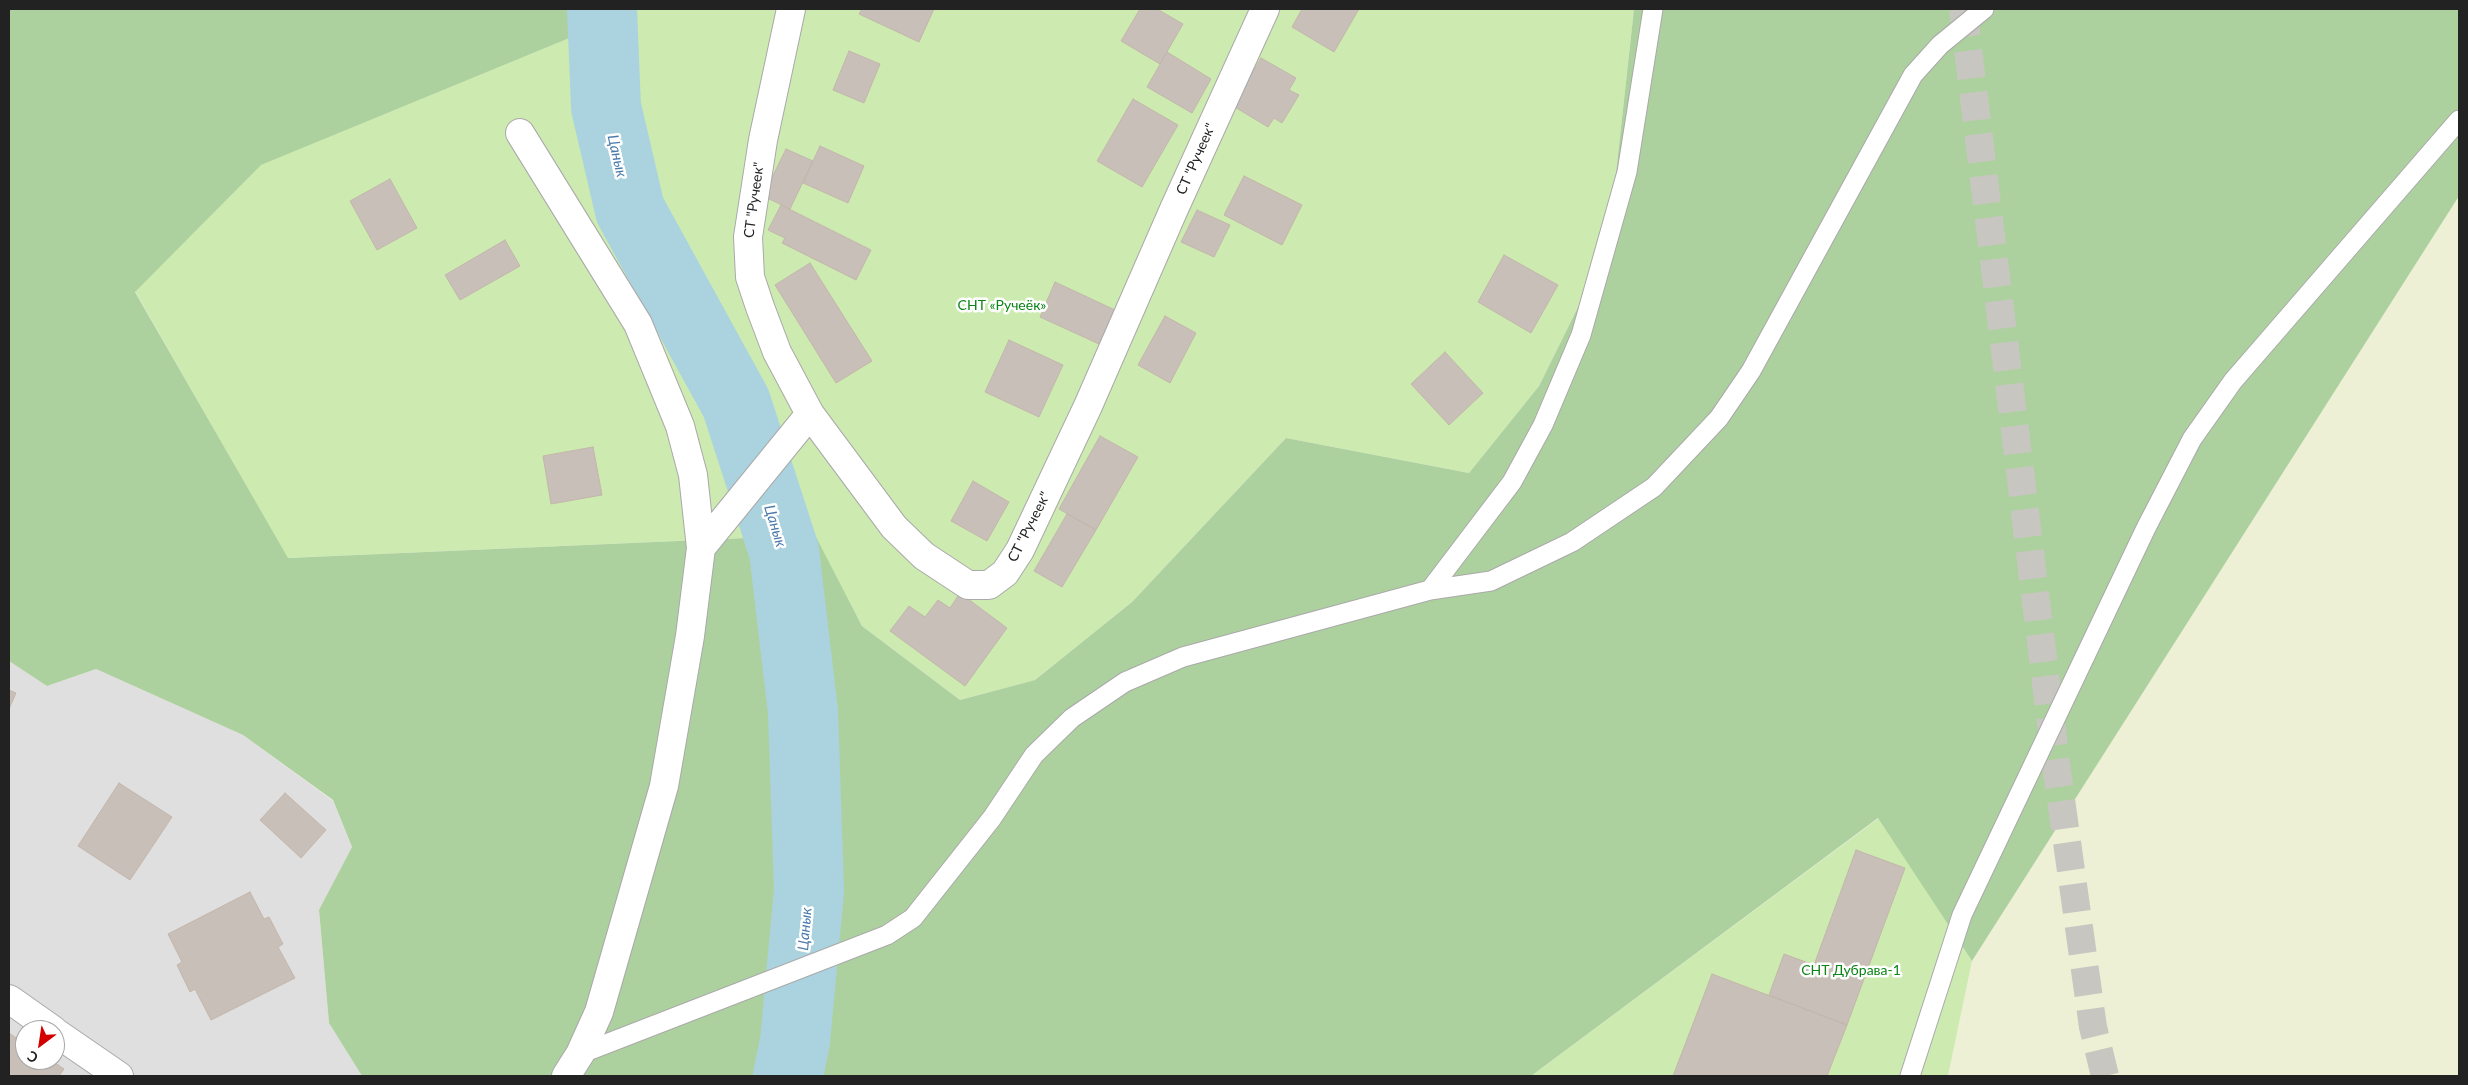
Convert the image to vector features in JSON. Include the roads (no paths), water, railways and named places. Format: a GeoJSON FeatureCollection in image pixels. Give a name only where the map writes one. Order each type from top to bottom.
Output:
{"type":"FeatureCollection","features":[{"type":"Feature","properties":{"kind":"street","name":"СТ \"Ручеек\""},"geometry":{"type":"LineString","coordinates":[[791,9],[758,169],[748,236],[750,277],[777,352],[810,414],[894,527],[924,556],[968,584],[988,585],[1005,573],[1020,550],[1088,406],[1264,9]]}},
{"type":"Feature","properties":{"kind":"street"},"geometry":{"type":"LineString","coordinates":[[520,133],[638,324],[680,426],[693,474],[701,548],[690,636],[664,786],[599,1012],[573,1065]]}},
{"type":"Feature","properties":{"kind":"street"},"geometry":{"type":"LineString","coordinates":[[701,548],[810,414]]}},
{"type":"Feature","properties":{"kind":"street"},"geometry":{"type":"LineString","coordinates":[[9,999],[39,1020]]}},
{"type":"Feature","properties":{"kind":"street"},"geometry":{"type":"LineString","coordinates":[[65,1039],[119,1076]]}},
{"type":"Feature","properties":{"kind":"lane"},"geometry":{"type":"LineString","coordinates":[[1430,590],[1512,482],[1543,425],[1581,335],[1628,172],[1653,9]]}},
{"type":"Feature","properties":{"kind":"lane"},"geometry":{"type":"LineString","coordinates":[[573,1065],[708,1004],[887,935],[913,918],[992,818],[1034,755],[1072,718],[1125,682],[1183,657],[1430,590],[1491,581],[1572,542],[1654,487],[1718,418],[1751,371],[1913,75],[1940,45],[1984,9]]}},
{"type":"Feature","properties":{"kind":"lane"},"geometry":{"type":"LineString","coordinates":[[1910,1076],[1962,915],[2146,528],[2192,439],[2233,381],[2459,120]]}},
{"type":"Feature","properties":{"kind":"waterway","name":"Цанык"},"geometry":{"type":"LineString","coordinates":[[602,9],[606,107],[630,210],[736,403],[784,551],[803,712],[809,890],[795,1041],[788,1076]]}},
{"type":"Feature","properties":{"kind":"tunnel"},"geometry":{"type":"LineString","coordinates":[[1963,9],[2056,764],[2093,1027],[2105,1076]]}},
{"type":"Feature","properties":{"kind":"park label","name":"СНТ «Ручеёк»"},"geometry":{"type":"Point","coordinates":[1002,305]}},
{"type":"Feature","properties":{"kind":"park label","name":"СНТ Дубрава-1"},"geometry":{"type":"Point","coordinates":[1851,970]}}]}
